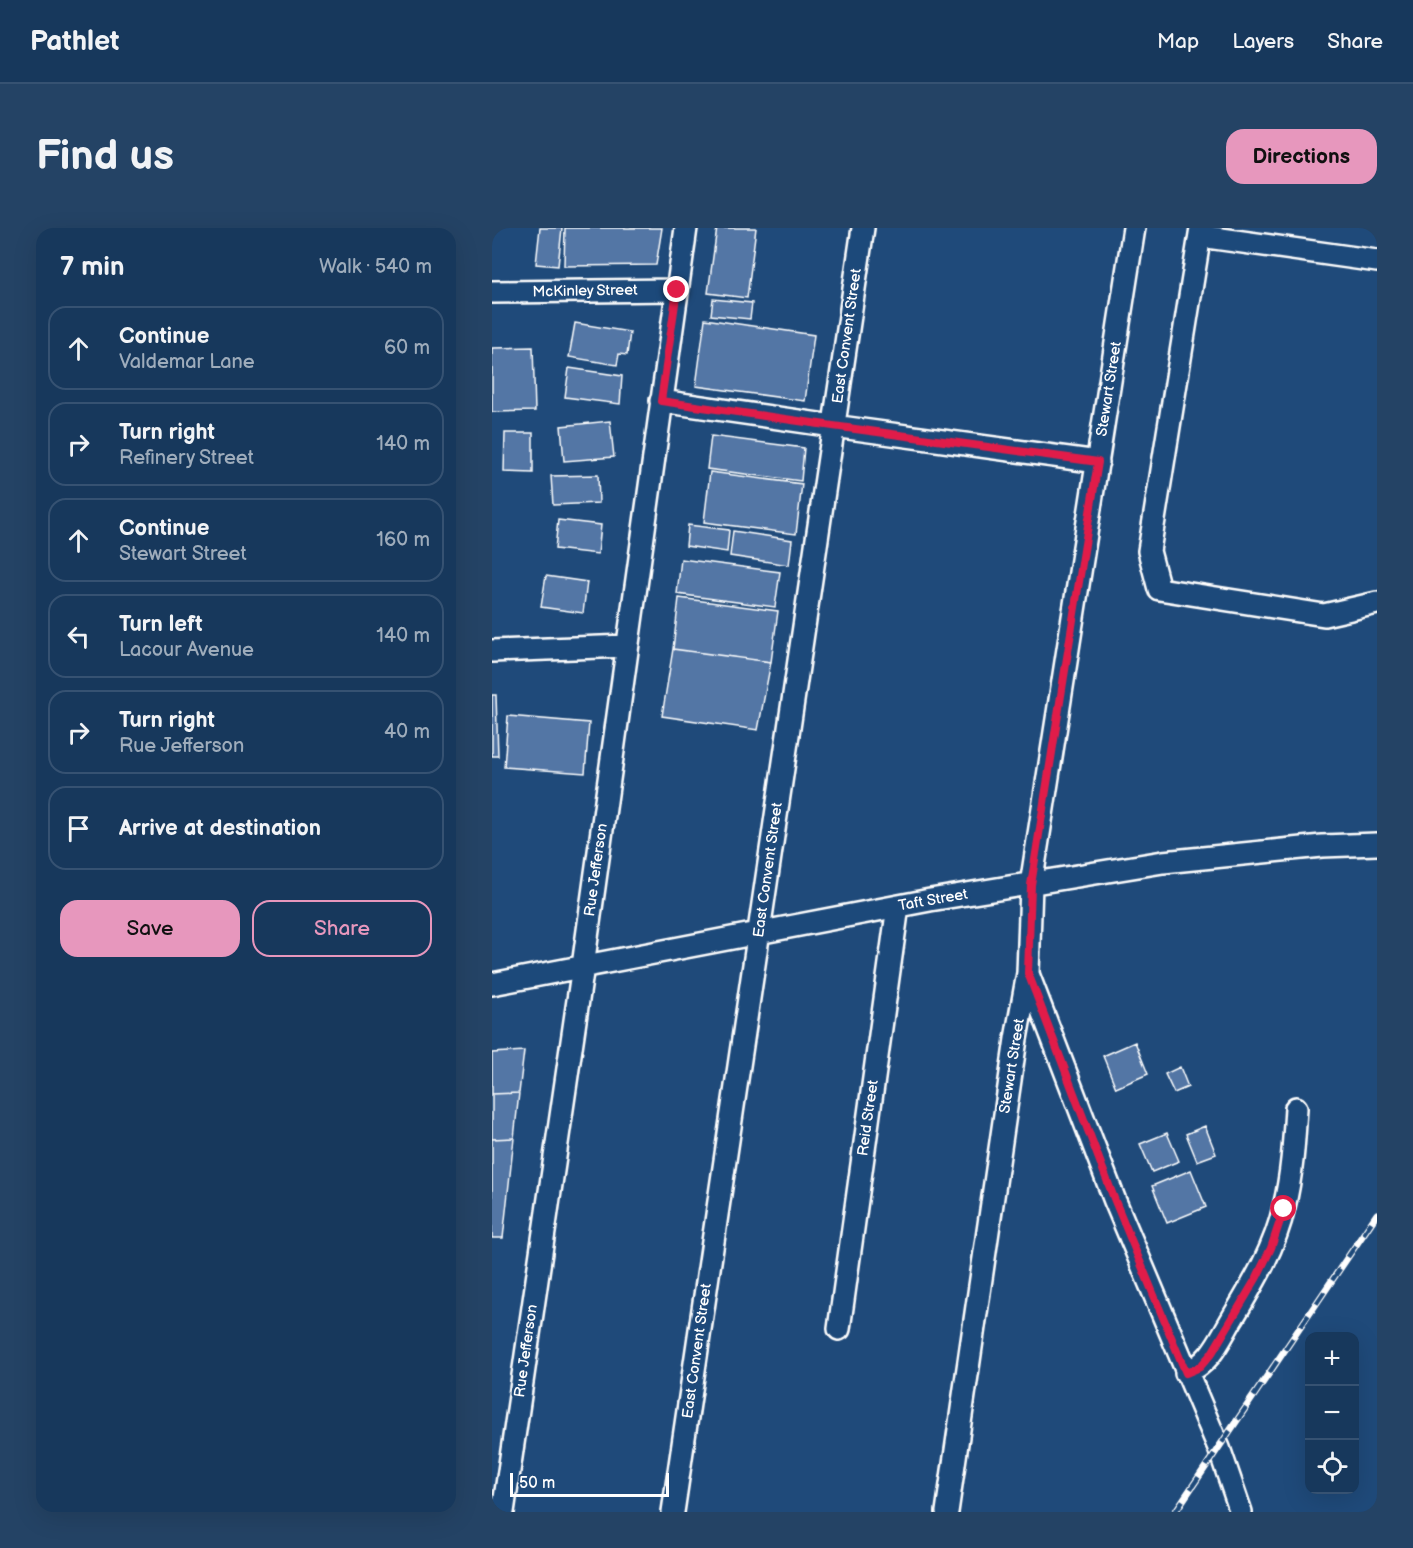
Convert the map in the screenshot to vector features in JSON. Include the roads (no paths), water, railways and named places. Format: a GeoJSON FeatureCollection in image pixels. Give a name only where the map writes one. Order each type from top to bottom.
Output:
{"type":"FeatureCollection","features":[{"type":"Feature","properties":{"kind":"street","name":"Rue Jefferson"},"geometry":{"type":"LineString","coordinates":[[503,1512],[583,966],[686,228]]}},
{"type":"Feature","properties":{"kind":"street","name":"East Convent Street"},"geometry":{"type":"LineString","coordinates":[[673,1512],[863,228]]}},
{"type":"Feature","properties":{"kind":"street","name":"Stewart Street"},"geometry":{"type":"LineString","coordinates":[[947,1512],[1016,1040],[1028,973],[1031,885],[1134,228]]}},
{"type":"Feature","properties":{"kind":"street"},"geometry":{"type":"LineString","coordinates":[[1377,261],[1201,232],[1149,551],[1159,589],[1324,615],[1377,603]]}},
{"type":"Feature","properties":{"kind":"street","name":"McKinley Street"},"geometry":{"type":"LineString","coordinates":[[492,292],[677,290]]}},
{"type":"Feature","properties":{"kind":"street"},"geometry":{"type":"LineString","coordinates":[[661,401],[1098,462]]}},
{"type":"Feature","properties":{"kind":"street"},"geometry":{"type":"LineString","coordinates":[[492,651],[627,646]]}},
{"type":"Feature","properties":{"kind":"street"},"geometry":{"type":"LineString","coordinates":[[1322,846],[1377,829]]}},
{"type":"Feature","properties":{"kind":"street","name":"Taft Street"},"geometry":{"type":"LineString","coordinates":[[492,984],[898,906],[1163,862],[1322,846],[1377,844]]}},
{"type":"Feature","properties":{"kind":"street","name":"Reid Street"},"geometry":{"type":"LineString","coordinates":[[838,1329],[898,906]]}},
{"type":"Feature","properties":{"kind":"street"},"geometry":{"type":"LineString","coordinates":[[1028,973],[1115,1201],[1219,1448],[1241,1512]]}},
{"type":"Feature","properties":{"kind":"street"},"geometry":{"type":"LineString","coordinates":[[1186,1373],[1200,1367],[1212,1353],[1257,1277],[1271,1248],[1284,1209],[1294,1143],[1296,1108]]}},
{"type":"Feature","properties":{"kind":"railway"},"geometry":{"type":"LineString","coordinates":[[1175,1512],[1377,1214]]}}]}
